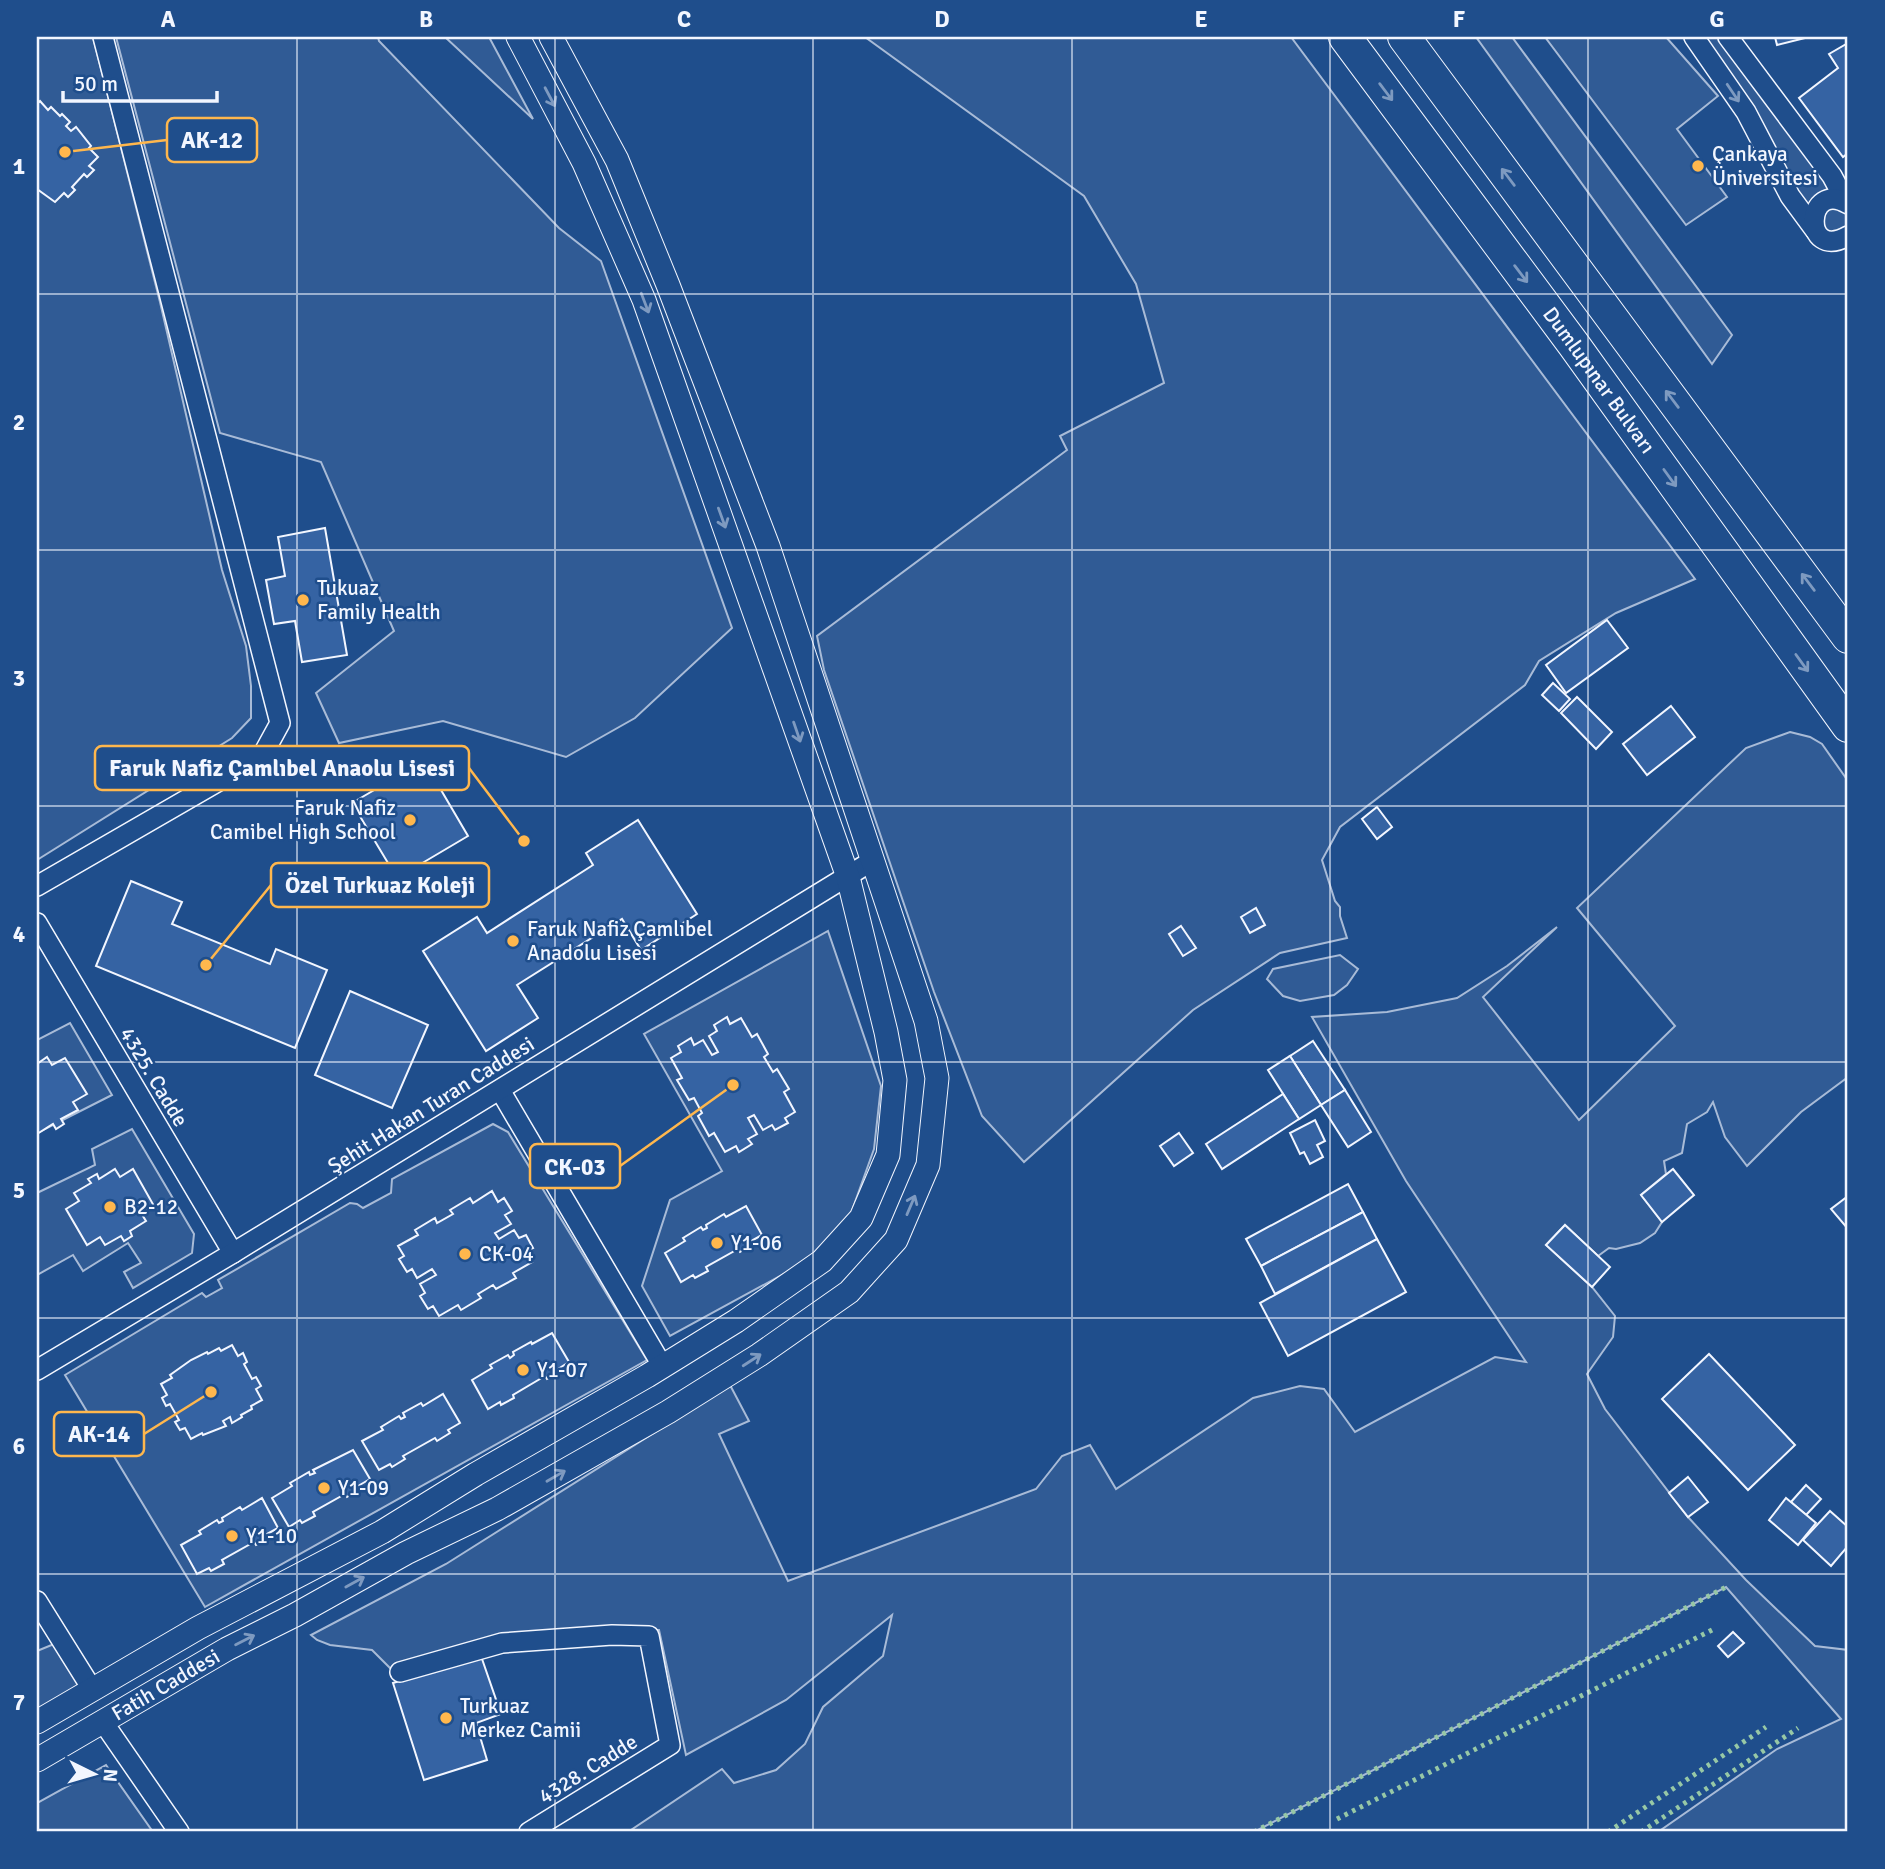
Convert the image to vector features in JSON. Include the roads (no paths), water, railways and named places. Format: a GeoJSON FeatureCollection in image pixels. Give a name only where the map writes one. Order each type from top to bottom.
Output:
{"type":"FeatureCollection","features":[{"type":"Feature","properties":{"kind":"highway","name":"Dumlupınar Bulvarı"},"geometry":{"type":"LineString","coordinates":[[1345,37],[1574,345],[1848,726]]}},
{"type":"Feature","properties":{"kind":"highway"},"geometry":{"type":"LineString","coordinates":[[1404,37],[1848,637]]}},
{"type":"Feature","properties":{"kind":"street"},"geometry":{"type":"LineString","coordinates":[[37,886],[262,756],[280,723],[103,37]]}},
{"type":"Feature","properties":{"kind":"street"},"geometry":{"type":"LineString","coordinates":[[37,1722],[198,1628],[382,1532],[476,1474],[663,1367],[736,1321],[822,1261],[861,1218],[888,1155],[895,1080],[848,877],[644,300],[584,163],[518,37]]}},
{"type":"Feature","properties":{"kind":"street","name":"Fatih Caddesi"},"geometry":{"type":"LineString","coordinates":[[37,1760],[228,1649],[406,1553],[497,1509],[668,1412],[759,1355],[849,1292],[897,1240],[928,1165],[937,1078],[926,1021],[768,546],[617,160],[551,37]]}},
{"type":"Feature","properties":{"kind":"street"},"geometry":{"type":"LineString","coordinates":[[1694,37],[1746,112],[1790,196],[1815,230],[1825,240],[1845,240]]}},
{"type":"Feature","properties":{"kind":"street"},"geometry":{"type":"LineString","coordinates":[[1728,37],[1839,188],[1845,202],[1828,200],[1816,209],[1813,223],[1815,230]]}},
{"type":"Feature","properties":{"kind":"street","name":"Şehit Hakan Turan Caddesi"},"geometry":{"type":"LineString","coordinates":[[37,1370],[233,1254],[872,861]]}},
{"type":"Feature","properties":{"kind":"street","name":"4325. Cadde"},"geometry":{"type":"LineString","coordinates":[[37,923],[233,1254]]}},
{"type":"Feature","properties":{"kind":"street"},"geometry":{"type":"LineString","coordinates":[[500,1090],[663,1367]]}},
{"type":"Feature","properties":{"kind":"street"},"geometry":{"type":"LineString","coordinates":[[37,1601],[92,1689]]}},
{"type":"Feature","properties":{"kind":"street","name":"4328. Cadde"},"geometry":{"type":"LineString","coordinates":[[400,1672],[502,1643],[612,1635],[649,1636],[670,1745],[529,1832]]}},
{"type":"Feature","properties":{"kind":"street"},"geometry":{"type":"LineString","coordinates":[[103,1722],[179,1832]]}},
{"type":"Feature","properties":{"kind":"place","name":"AK-12"},"geometry":{"type":"Point","coordinates":[65,152]}},
{"type":"Feature","properties":{"kind":"place","name":"Çankaya Üniversitesi"},"geometry":{"type":"Point","coordinates":[1698,166]}},
{"type":"Feature","properties":{"kind":"place","name":"Tukuaz Family Health"},"geometry":{"type":"Point","coordinates":[303,600]}},
{"type":"Feature","properties":{"kind":"place","name":"Faruk Nafiz Camibel High School"},"geometry":{"type":"Point","coordinates":[410,820]}},
{"type":"Feature","properties":{"kind":"place","name":"Faruk Nafiz Çamlıbel Anaolu Lisesi"},"geometry":{"type":"Point","coordinates":[524,841]}},
{"type":"Feature","properties":{"kind":"place","name":"Faruk Nafiz Çamlıbel Anadolu Lisesi"},"geometry":{"type":"Point","coordinates":[513,941]}},
{"type":"Feature","properties":{"kind":"place","name":"Özel Turkuaz Koleji"},"geometry":{"type":"Point","coordinates":[206,965]}},
{"type":"Feature","properties":{"kind":"place","name":"CK-03"},"geometry":{"type":"Point","coordinates":[733,1085]}},
{"type":"Feature","properties":{"kind":"place","name":"B2-12"},"geometry":{"type":"Point","coordinates":[110,1207]}},
{"type":"Feature","properties":{"kind":"place","name":"Y1-06"},"geometry":{"type":"Point","coordinates":[717,1243]}},
{"type":"Feature","properties":{"kind":"place","name":"CK-04"},"geometry":{"type":"Point","coordinates":[465,1254]}},
{"type":"Feature","properties":{"kind":"place","name":"Y1-07"},"geometry":{"type":"Point","coordinates":[523,1370]}},
{"type":"Feature","properties":{"kind":"place","name":"AK-14"},"geometry":{"type":"Point","coordinates":[211,1392]}},
{"type":"Feature","properties":{"kind":"place","name":"Y1-09"},"geometry":{"type":"Point","coordinates":[324,1488]}},
{"type":"Feature","properties":{"kind":"place","name":"Y1-10"},"geometry":{"type":"Point","coordinates":[232,1536]}},
{"type":"Feature","properties":{"kind":"place","name":"Turkuaz Merkez Camii"},"geometry":{"type":"Point","coordinates":[446,1718]}}]}
